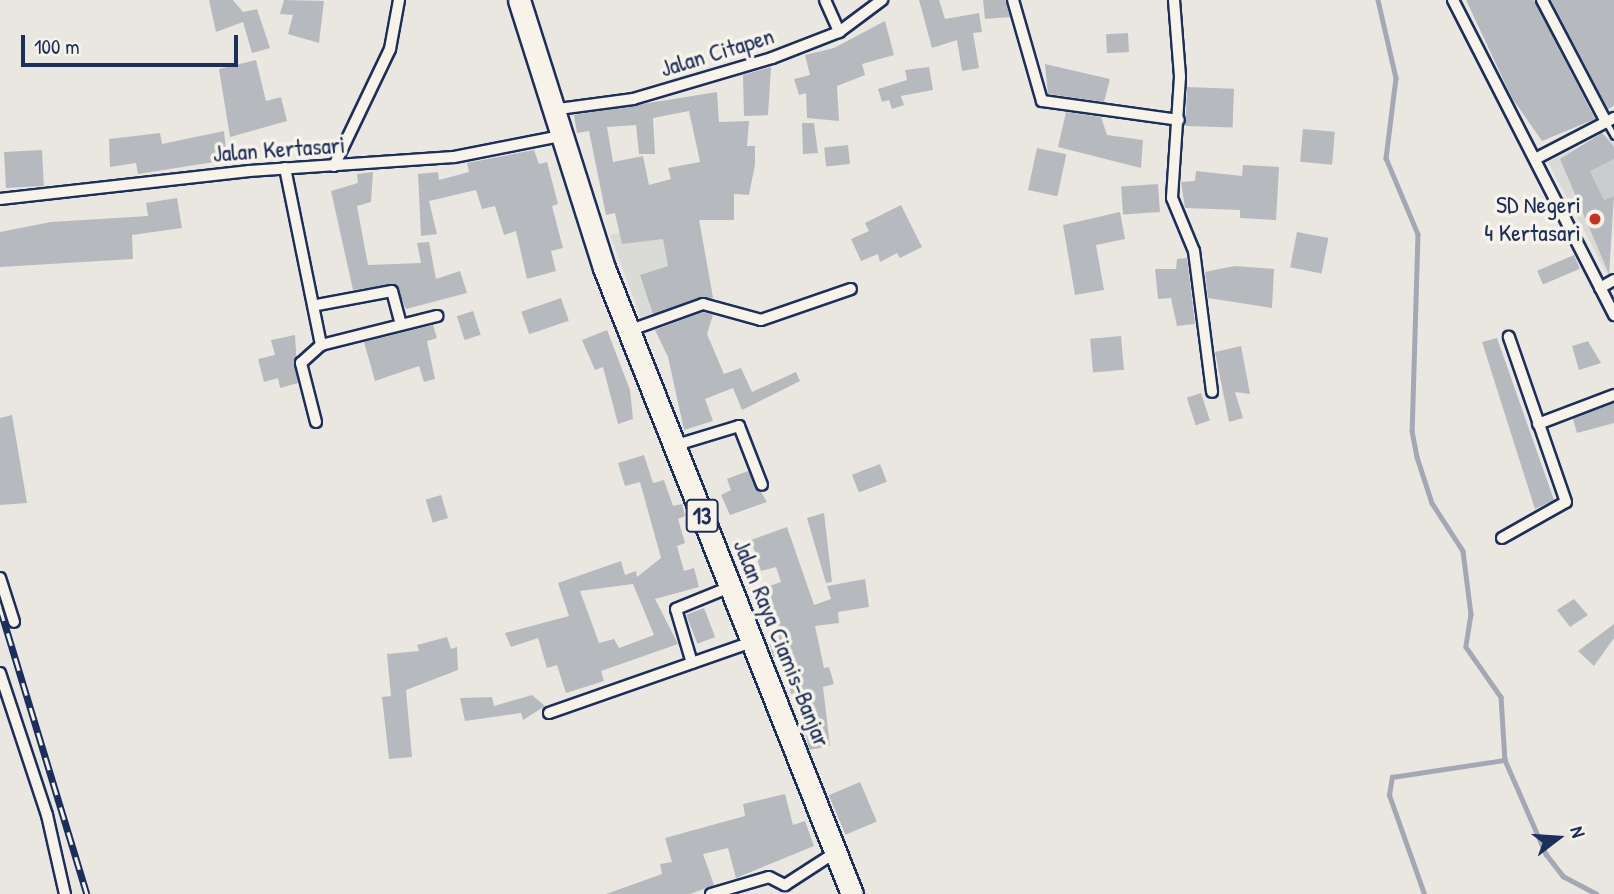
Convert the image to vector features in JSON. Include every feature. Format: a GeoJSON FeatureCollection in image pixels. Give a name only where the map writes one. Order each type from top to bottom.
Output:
{"type":"FeatureCollection","features":[{"type":"Feature","properties":{"kind":"highway","name":"13"},"geometry":{"type":"LineString","coordinates":[[519,0],[560,136]]}},
{"type":"Feature","properties":{"kind":"highway","name":"Jalan Raya Ciamis-Banjar"},"geometry":{"type":"LineString","coordinates":[[560,136],[628,331],[852,894]]}},
{"type":"Feature","properties":{"kind":"street"},"geometry":{"type":"LineString","coordinates":[[334,166],[390,49],[400,0]]}},
{"type":"Feature","properties":{"kind":"street"},"geometry":{"type":"LineString","coordinates":[[825,0],[839,32]]}},
{"type":"Feature","properties":{"kind":"street","name":"Jalan Citapen"},"geometry":{"type":"LineString","coordinates":[[551,110],[658,93],[839,32],[882,0]]}},
{"type":"Feature","properties":{"kind":"street"},"geometry":{"type":"LineString","coordinates":[[1013,0],[1042,101],[1179,120]]}},
{"type":"Feature","properties":{"kind":"street"},"geometry":{"type":"LineString","coordinates":[[1174,0],[1179,120],[1172,198],[1194,251],[1212,392]]}},
{"type":"Feature","properties":{"kind":"street"},"geometry":{"type":"LineString","coordinates":[[1453,0],[1537,158],[1614,315]]}},
{"type":"Feature","properties":{"kind":"street"},"geometry":{"type":"LineString","coordinates":[[1537,158],[1610,120],[1542,0]]}},
{"type":"Feature","properties":{"kind":"street","name":"Jalan Kertasari"},"geometry":{"type":"LineString","coordinates":[[0,199],[285,168],[454,157],[560,136]]}},
{"type":"Feature","properties":{"kind":"street"},"geometry":{"type":"LineString","coordinates":[[285,168],[317,305],[321,345]]}},
{"type":"Feature","properties":{"kind":"street"},"geometry":{"type":"LineString","coordinates":[[1600,288],[1614,281]]}},
{"type":"Feature","properties":{"kind":"street"},"geometry":{"type":"LineString","coordinates":[[628,331],[703,304],[761,320],[852,289]]}},
{"type":"Feature","properties":{"kind":"street"},"geometry":{"type":"LineString","coordinates":[[317,305],[391,291],[401,324]]}},
{"type":"Feature","properties":{"kind":"street"},"geometry":{"type":"LineString","coordinates":[[316,422],[302,363],[321,345],[437,316]]}},
{"type":"Feature","properties":{"kind":"street"},"geometry":{"type":"LineString","coordinates":[[1502,538],[1566,502],[1509,337]]}},
{"type":"Feature","properties":{"kind":"street"},"geometry":{"type":"LineString","coordinates":[[1538,424],[1614,394]]}},
{"type":"Feature","properties":{"kind":"street"},"geometry":{"type":"LineString","coordinates":[[673,446],[739,426],[762,485]]}},
{"type":"Feature","properties":{"kind":"street"},"geometry":{"type":"LineString","coordinates":[[0,578],[14,622]]}},
{"type":"Feature","properties":{"kind":"street"},"geometry":{"type":"LineString","coordinates":[[692,663],[676,608],[730,587]]}},
{"type":"Feature","properties":{"kind":"street"},"geometry":{"type":"LineString","coordinates":[[549,713],[752,642]]}},
{"type":"Feature","properties":{"kind":"street"},"geometry":{"type":"LineString","coordinates":[[0,673],[47,815],[65,894]]}},
{"type":"Feature","properties":{"kind":"street"},"geometry":{"type":"LineString","coordinates":[[711,894],[768,877],[785,885],[836,852]]}},
{"type":"Feature","properties":{"kind":"lane"},"geometry":{"type":"LineString","coordinates":[[1610,120],[1614,136]]}},
{"type":"Feature","properties":{"kind":"shaded area","name":"SD Negeri 4 Kertasari"},"geometry":{"type":"Polygon","coordinates":[[[1604,134],[1614,143],[1609,278],[1548,162],[1604,134]]]}},
{"type":"Feature","properties":{"kind":"shaded area"},"geometry":{"type":"Polygon","coordinates":[[[1614,159],[1614,196],[1604,200],[1589,168],[1614,159]]]}},
{"type":"Feature","properties":{"kind":"shaded area"},"geometry":{"type":"Polygon","coordinates":[[[699,219],[713,298],[642,321],[610,235],[699,219]]]}},
{"type":"Feature","properties":{"kind":"building"},"geometry":{"type":"Polygon","coordinates":[[[209,0],[233,0],[243,12],[257,9],[270,48],[252,53],[243,22],[216,32],[209,0]]]}},
{"type":"Feature","properties":{"kind":"building"},"geometry":{"type":"Polygon","coordinates":[[[284,0],[324,1],[319,43],[288,34],[293,15],[280,14],[284,0]]]}},
{"type":"Feature","properties":{"kind":"building"},"geometry":{"type":"Polygon","coordinates":[[[919,0],[939,0],[945,19],[979,13],[982,32],[973,33],[979,68],[962,71],[957,40],[932,48],[919,0]]]}},
{"type":"Feature","properties":{"kind":"building"},"geometry":{"type":"Polygon","coordinates":[[[983,0],[1005,0],[1010,17],[985,19],[983,0]]]}},
{"type":"Feature","properties":{"kind":"building"},"geometry":{"type":"Polygon","coordinates":[[[1466,0],[1534,0],[1595,119],[1542,141],[1512,98],[1466,0]]]}},
{"type":"Feature","properties":{"kind":"building"},"geometry":{"type":"Polygon","coordinates":[[[1551,0],[1614,0],[1614,106],[1608,109],[1551,0]]]}},
{"type":"Feature","properties":{"kind":"building"},"geometry":{"type":"Polygon","coordinates":[[[885,21],[894,55],[862,64],[865,75],[837,86],[839,121],[807,118],[806,93],[799,95],[794,79],[810,75],[805,55],[834,48],[885,21]]]}},
{"type":"Feature","properties":{"kind":"building"},"geometry":{"type":"Polygon","coordinates":[[[1128,33],[1129,52],[1107,53],[1106,34],[1128,33]]]}},
{"type":"Feature","properties":{"kind":"building"},"geometry":{"type":"Polygon","coordinates":[[[256,60],[266,101],[281,97],[287,121],[230,137],[219,69],[256,60]]]}},
{"type":"Feature","properties":{"kind":"building"},"geometry":{"type":"Polygon","coordinates":[[[1045,64],[1110,79],[1104,102],[1048,94],[1045,64]]]}},
{"type":"Feature","properties":{"kind":"building"},"geometry":{"type":"Polygon","coordinates":[[[771,67],[768,115],[744,116],[743,75],[771,67]]]}},
{"type":"Feature","properties":{"kind":"building"},"geometry":{"type":"Polygon","coordinates":[[[929,67],[933,90],[901,96],[904,105],[892,109],[889,100],[882,102],[878,89],[907,80],[905,70],[929,67]]]}},
{"type":"Feature","properties":{"kind":"building"},"geometry":{"type":"Polygon","coordinates":[[[1187,87],[1234,89],[1233,128],[1186,126],[1187,87]]]}},
{"type":"Feature","properties":{"kind":"building"},"geometry":{"type":"Polygon","coordinates":[[[717,92],[719,122],[749,121],[747,146],[755,146],[755,165],[749,195],[734,194],[734,220],[699,220],[713,298],[653,314],[640,275],[668,266],[663,239],[622,244],[615,213],[606,215],[589,131],[577,133],[574,115],[717,92]],[[689,111],[653,118],[655,154],[639,154],[636,125],[607,127],[613,162],[643,156],[649,185],[671,179],[668,168],[700,162],[689,111]]]}},
{"type":"Feature","properties":{"kind":"building"},"geometry":{"type":"Polygon","coordinates":[[[1066,112],[1101,117],[1107,135],[1143,140],[1141,168],[1058,147],[1066,112]]]}},
{"type":"Feature","properties":{"kind":"building"},"geometry":{"type":"Polygon","coordinates":[[[802,123],[814,123],[818,153],[803,154],[802,123]]]}},
{"type":"Feature","properties":{"kind":"building"},"geometry":{"type":"Polygon","coordinates":[[[1303,129],[1335,132],[1332,165],[1300,162],[1303,129]]]}},
{"type":"Feature","properties":{"kind":"building"},"geometry":{"type":"Polygon","coordinates":[[[224,131],[227,160],[138,174],[136,163],[110,167],[109,139],[160,133],[162,144],[224,131]]]}},
{"type":"Feature","properties":{"kind":"building","name":"SD Negeri 4 Kertasari"},"geometry":{"type":"Polygon","coordinates":[[[1602,133],[1614,147],[1614,159],[1590,171],[1604,200],[1614,196],[1609,274],[1560,159],[1602,133]]]}},
{"type":"Feature","properties":{"kind":"building"},"geometry":{"type":"Polygon","coordinates":[[[848,145],[850,164],[826,166],[824,148],[848,145]]]}},
{"type":"Feature","properties":{"kind":"building"},"geometry":{"type":"Polygon","coordinates":[[[1037,148],[1066,154],[1057,196],[1028,190],[1037,148]]]}},
{"type":"Feature","properties":{"kind":"building"},"geometry":{"type":"Polygon","coordinates":[[[42,150],[44,186],[6,188],[4,152],[42,150]]]}},
{"type":"Feature","properties":{"kind":"building"},"geometry":{"type":"Polygon","coordinates":[[[534,150],[539,164],[547,162],[558,204],[552,206],[563,248],[551,251],[556,271],[527,279],[516,231],[504,235],[495,206],[482,209],[476,190],[429,201],[437,234],[421,236],[418,174],[438,172],[439,180],[469,172],[467,163],[534,150]]]}},
{"type":"Feature","properties":{"kind":"building"},"geometry":{"type":"Polygon","coordinates":[[[1243,165],[1279,167],[1276,220],[1240,218],[1240,210],[1185,208],[1181,182],[1195,181],[1196,171],[1242,176],[1243,165]]]}},
{"type":"Feature","properties":{"kind":"building"},"geometry":{"type":"Polygon","coordinates":[[[373,172],[371,202],[357,206],[368,265],[421,263],[417,243],[429,242],[436,279],[460,271],[467,293],[406,309],[395,284],[353,290],[331,191],[358,183],[357,174],[373,172]]]}},
{"type":"Feature","properties":{"kind":"building"},"geometry":{"type":"Polygon","coordinates":[[[1158,184],[1160,212],[1123,215],[1121,187],[1158,184]]]}},
{"type":"Feature","properties":{"kind":"building"},"geometry":{"type":"Polygon","coordinates":[[[177,198],[182,228],[132,235],[133,259],[0,267],[0,232],[51,222],[148,216],[146,203],[177,198]]]}},
{"type":"Feature","properties":{"kind":"building"},"geometry":{"type":"Polygon","coordinates":[[[901,205],[922,247],[900,258],[897,253],[880,262],[878,254],[861,261],[851,239],[869,231],[865,223],[901,205]]]}},
{"type":"Feature","properties":{"kind":"building"},"geometry":{"type":"Polygon","coordinates":[[[1120,212],[1125,239],[1096,245],[1104,290],[1075,295],[1063,225],[1120,212]]]}},
{"type":"Feature","properties":{"kind":"building"},"geometry":{"type":"Polygon","coordinates":[[[1297,232],[1328,238],[1322,273],[1290,267],[1297,232]]]}},
{"type":"Feature","properties":{"kind":"building"},"geometry":{"type":"Polygon","coordinates":[[[1574,255],[1580,269],[1543,284],[1537,271],[1574,255]]]}},
{"type":"Feature","properties":{"kind":"building"},"geometry":{"type":"Polygon","coordinates":[[[1187,258],[1195,324],[1177,326],[1171,298],[1158,299],[1155,269],[1176,269],[1177,259],[1187,258]]]}},
{"type":"Feature","properties":{"kind":"building"},"geometry":{"type":"Polygon","coordinates":[[[1234,266],[1274,269],[1272,308],[1208,298],[1205,272],[1234,266]]]}},
{"type":"Feature","properties":{"kind":"building"},"geometry":{"type":"Polygon","coordinates":[[[561,298],[569,321],[529,334],[521,312],[561,298]]]}},
{"type":"Feature","properties":{"kind":"building"},"geometry":{"type":"Polygon","coordinates":[[[473,311],[481,335],[465,340],[457,316],[473,311]]]}},
{"type":"Feature","properties":{"kind":"building"},"geometry":{"type":"Polygon","coordinates":[[[703,312],[713,315],[707,334],[724,374],[741,368],[752,392],[796,372],[800,381],[742,410],[733,388],[705,399],[713,421],[684,430],[668,357],[655,330],[703,312]]]}},
{"type":"Feature","properties":{"kind":"building"},"geometry":{"type":"Polygon","coordinates":[[[433,325],[437,338],[427,341],[435,379],[424,382],[419,366],[375,381],[364,342],[433,325]]]}},
{"type":"Feature","properties":{"kind":"building"},"geometry":{"type":"Polygon","coordinates":[[[607,330],[630,390],[633,419],[618,424],[603,367],[595,370],[582,340],[607,330]]]}},
{"type":"Feature","properties":{"kind":"building"},"geometry":{"type":"Polygon","coordinates":[[[295,335],[298,383],[280,388],[278,378],[264,382],[258,359],[275,355],[271,340],[295,335]]]}},
{"type":"Feature","properties":{"kind":"building"},"geometry":{"type":"Polygon","coordinates":[[[1121,336],[1124,370],[1093,373],[1090,339],[1121,336]]]}},
{"type":"Feature","properties":{"kind":"building"},"geometry":{"type":"Polygon","coordinates":[[[1497,338],[1554,500],[1535,509],[1482,342],[1497,338]]]}},
{"type":"Feature","properties":{"kind":"building"},"geometry":{"type":"Polygon","coordinates":[[[1588,341],[1601,363],[1579,370],[1572,346],[1588,341]]]}},
{"type":"Feature","properties":{"kind":"building"},"geometry":{"type":"Polygon","coordinates":[[[1241,346],[1250,394],[1235,392],[1243,418],[1229,422],[1215,352],[1241,346]]]}},
{"type":"Feature","properties":{"kind":"building"},"geometry":{"type":"Polygon","coordinates":[[[1201,393],[1210,421],[1196,425],[1187,398],[1201,393]]]}},
{"type":"Feature","properties":{"kind":"building"},"geometry":{"type":"Polygon","coordinates":[[[1614,403],[1614,423],[1577,433],[1573,419],[1614,403]]]}},
{"type":"Feature","properties":{"kind":"building"},"geometry":{"type":"Polygon","coordinates":[[[12,415],[27,503],[0,505],[0,418],[12,415]]]}},
{"type":"Feature","properties":{"kind":"building"},"geometry":{"type":"Polygon","coordinates":[[[644,455],[653,483],[664,480],[673,506],[682,504],[685,516],[678,519],[685,543],[677,546],[684,571],[694,568],[699,587],[655,599],[678,644],[601,671],[604,681],[566,693],[557,665],[547,668],[538,638],[511,647],[505,633],[569,616],[558,583],[621,561],[625,575],[636,571],[637,577],[661,558],[640,482],[625,486],[618,463],[644,455]],[[633,584],[580,591],[599,643],[614,639],[619,648],[654,635],[633,584]]]}},
{"type":"Feature","properties":{"kind":"building"},"geometry":{"type":"Polygon","coordinates":[[[880,464],[887,482],[859,492],[852,475],[880,464]]]}},
{"type":"Feature","properties":{"kind":"building"},"geometry":{"type":"Polygon","coordinates":[[[748,471],[767,502],[730,515],[721,495],[731,490],[727,479],[748,471]]]}},
{"type":"Feature","properties":{"kind":"building"},"geometry":{"type":"Polygon","coordinates":[[[441,495],[448,518],[433,523],[426,500],[441,495]]]}},
{"type":"Feature","properties":{"kind":"building"},"geometry":{"type":"Polygon","coordinates":[[[824,513],[832,582],[826,583],[807,518],[824,513]]]}},
{"type":"Feature","properties":{"kind":"building"},"geometry":{"type":"Polygon","coordinates":[[[787,527],[814,605],[831,599],[827,586],[865,579],[869,607],[838,612],[839,623],[815,626],[824,668],[829,667],[834,684],[823,687],[830,746],[809,750],[797,692],[791,694],[783,654],[773,657],[770,645],[780,643],[769,586],[781,582],[776,567],[761,571],[751,540],[787,527]]]}},
{"type":"Feature","properties":{"kind":"building"},"geometry":{"type":"Polygon","coordinates":[[[1574,599],[1588,615],[1570,627],[1557,610],[1574,599]]]}},
{"type":"Feature","properties":{"kind":"building"},"geometry":{"type":"Polygon","coordinates":[[[704,608],[715,637],[697,644],[686,615],[704,608]]]}},
{"type":"Feature","properties":{"kind":"building"},"geometry":{"type":"Polygon","coordinates":[[[1614,624],[1614,638],[1594,666],[1578,651],[1614,624]]]}},
{"type":"Feature","properties":{"kind":"building"},"geometry":{"type":"Polygon","coordinates":[[[447,637],[451,649],[457,647],[458,670],[406,690],[412,757],[389,759],[382,697],[391,696],[387,654],[419,651],[417,645],[447,637]]]}},
{"type":"Feature","properties":{"kind":"building"},"geometry":{"type":"Polygon","coordinates":[[[532,695],[545,706],[523,720],[521,713],[465,721],[460,698],[492,697],[494,706],[532,695]]]}},
{"type":"Feature","properties":{"kind":"building"},"geometry":{"type":"Polygon","coordinates":[[[860,782],[877,822],[846,835],[829,795],[860,782]]]}},
{"type":"Feature","properties":{"kind":"building"},"geometry":{"type":"Polygon","coordinates":[[[785,794],[793,825],[805,821],[814,846],[736,878],[728,848],[703,854],[714,885],[690,894],[606,894],[662,874],[660,864],[672,862],[665,838],[745,816],[743,804],[785,794]]]}},
{"type":"Feature","properties":{"kind":"waterway"},"geometry":{"type":"LineString","coordinates":[[1378,0],[1396,78],[1386,158],[1418,234],[1412,431],[1417,457],[1432,503],[1463,551],[1471,614],[1466,647],[1501,697],[1505,760],[1546,854],[1563,876],[1597,894]]}},
{"type":"Feature","properties":{"kind":"waterway"},"geometry":{"type":"LineString","coordinates":[[1424,894],[1389,795],[1392,777],[1505,760]]}},
{"type":"Feature","properties":{"kind":"railway"},"geometry":{"type":"LineString","coordinates":[[0,608],[87,894]]}},
{"type":"Feature","properties":{"kind":"place","name":"SD Negeri 4 Kertasari"},"geometry":{"type":"Point","coordinates":[1595,219]}}]}
